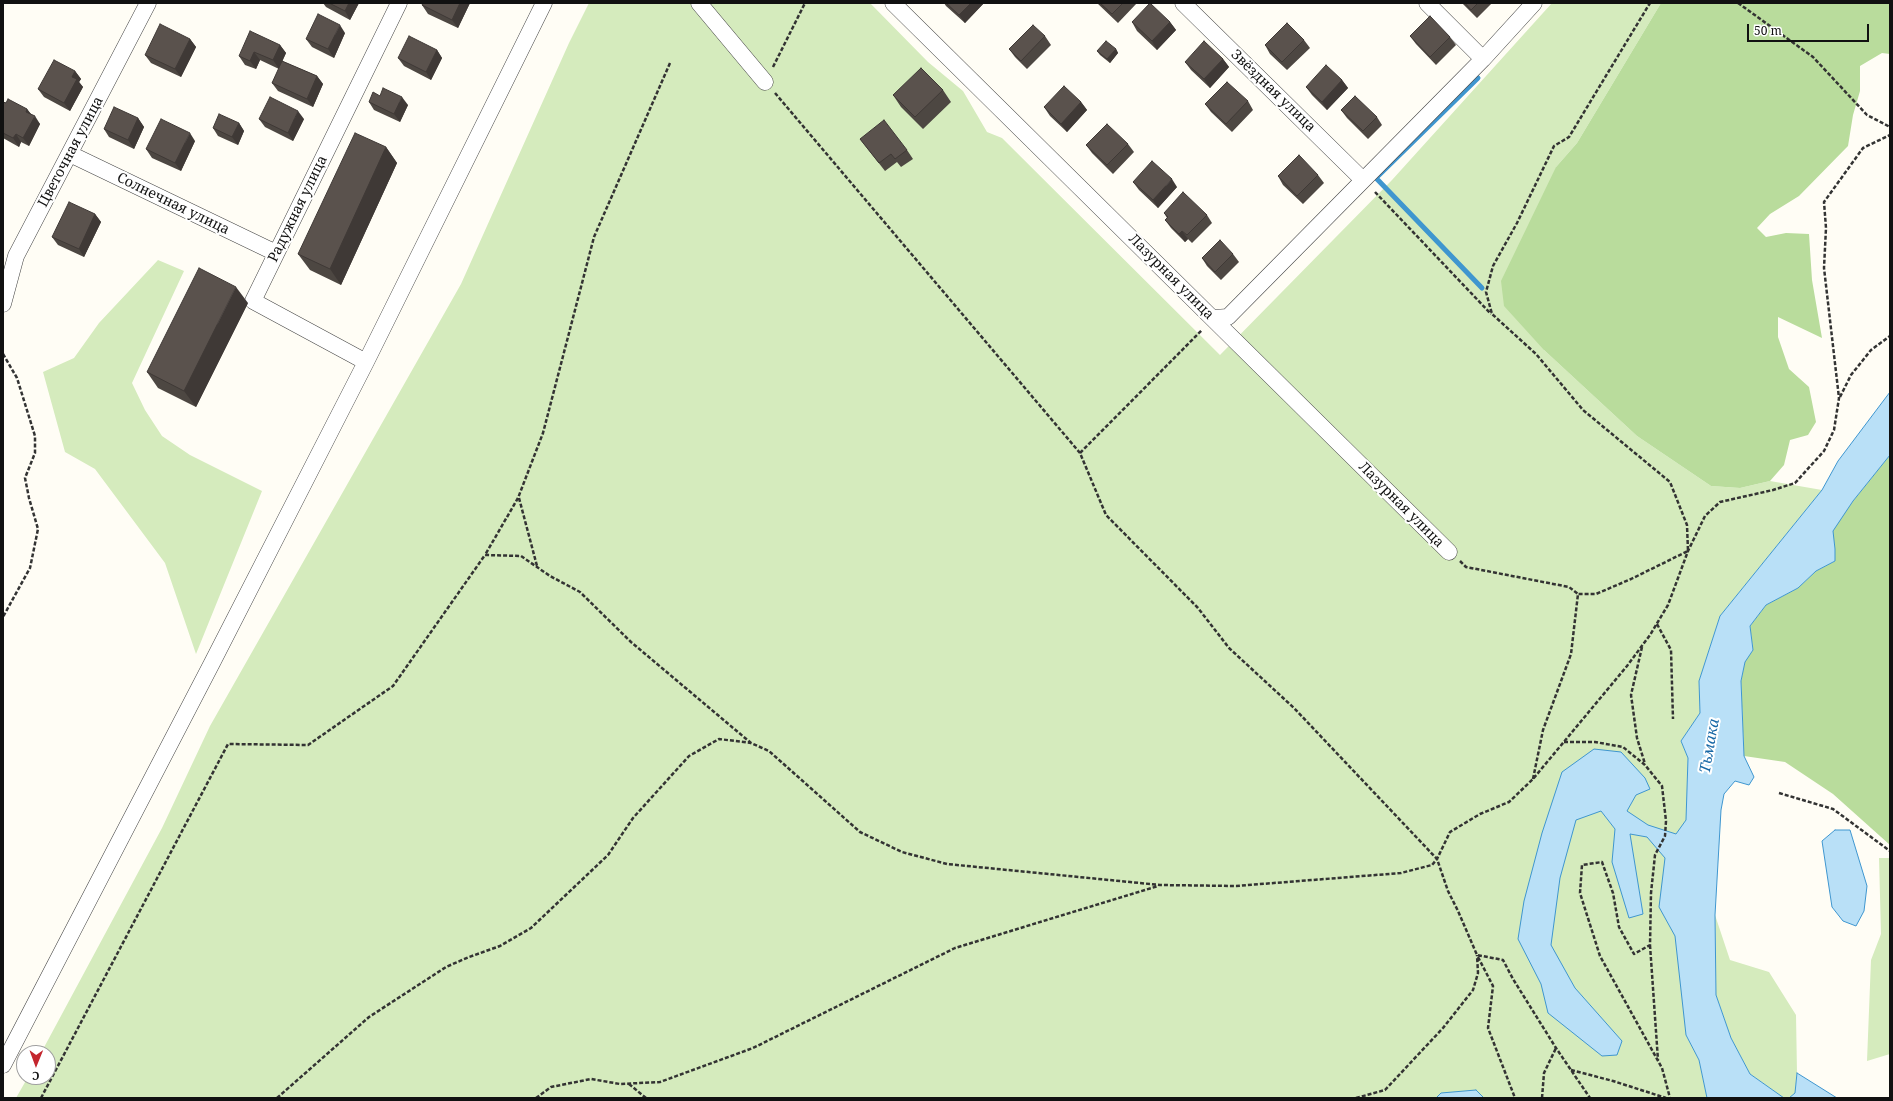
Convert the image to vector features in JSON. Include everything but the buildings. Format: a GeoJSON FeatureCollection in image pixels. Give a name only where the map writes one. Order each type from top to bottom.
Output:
{"type":"FeatureCollection","features":[{"type":"Feature","properties":{"kind":"street","name":"Цветочная улица"},"geometry":{"type":"LineString","coordinates":[[3,304],[16,256],[148,3]]}},
{"type":"Feature","properties":{"kind":"street","name":"Радужная улица"},"geometry":{"type":"LineString","coordinates":[[366,362],[253,300],[399,3]]}},
{"type":"Feature","properties":{"kind":"street"},"geometry":{"type":"LineString","coordinates":[[3,1065],[366,362],[544,3]]}},
{"type":"Feature","properties":{"kind":"street"},"geometry":{"type":"LineString","coordinates":[[699,3],[766,82]]}},
{"type":"Feature","properties":{"kind":"street","name":"Лазурная улица"},"geometry":{"type":"LineString","coordinates":[[892,3],[1214,318],[1449,552]]}},
{"type":"Feature","properties":{"kind":"street","name":"Звёздная улица"},"geometry":{"type":"LineString","coordinates":[[1183,3],[1363,180]]}},
{"type":"Feature","properties":{"kind":"street"},"geometry":{"type":"LineString","coordinates":[[1427,3],[1483,59]]}},
{"type":"Feature","properties":{"kind":"street"},"geometry":{"type":"LineString","coordinates":[[1214,318],[1228,317],[1483,59],[1534,3]]}},
{"type":"Feature","properties":{"kind":"street","name":"Солнечная улица"},"geometry":{"type":"LineString","coordinates":[[70,154],[276,253]]}},
{"type":"Feature","properties":{"kind":"path"},"geometry":{"type":"LineString","coordinates":[[805,3],[766,82],[1080,453],[1106,515],[1198,608],[1229,648],[1294,708],[1437,859],[1448,891],[1493,986],[1488,1028],[1515,1098]]}},
{"type":"Feature","properties":{"kind":"path"},"geometry":{"type":"LineString","coordinates":[[1492,314],[1486,292],[1493,266],[1517,223],[1554,146],[1569,137],[1650,3]]}},
{"type":"Feature","properties":{"kind":"path"},"geometry":{"type":"LineString","coordinates":[[1738,3],[1813,57],[1867,115],[1890,128]]}},
{"type":"Feature","properties":{"kind":"path"},"geometry":{"type":"LineString","coordinates":[[41,1098],[228,744],[308,746],[393,686],[485,555],[518,498],[543,434],[594,237],[670,63]]}},
{"type":"Feature","properties":{"kind":"path"},"geometry":{"type":"LineString","coordinates":[[485,555],[522,556],[580,592],[631,642],[751,743],[769,751],[818,793],[860,832],[902,852],[947,864],[1160,885],[1236,886],[1401,873],[1432,865],[1437,859],[1450,832],[1480,814],[1509,802],[1533,779],[1643,645],[1668,605],[1688,551],[1705,516],[1720,502],[1773,490],[1795,483],[1824,451],[1834,430],[1839,398],[1824,268],[1826,228],[1824,202],[1863,148],[1890,135]]}},
{"type":"Feature","properties":{"kind":"path"},"geometry":{"type":"LineString","coordinates":[[1363,180],[1492,314],[1536,354],[1583,410],[1670,482],[1687,525],[1688,551]]}},
{"type":"Feature","properties":{"kind":"path"},"geometry":{"type":"LineString","coordinates":[[1080,453],[1214,318]]}},
{"type":"Feature","properties":{"kind":"path"},"geometry":{"type":"LineString","coordinates":[[1839,398],[1851,375],[1871,350],[1890,336]]}},
{"type":"Feature","properties":{"kind":"path"},"geometry":{"type":"LineString","coordinates":[[3,354],[17,378],[35,436],[35,453],[25,478],[38,529],[30,568],[3,617]]}},
{"type":"Feature","properties":{"kind":"path"},"geometry":{"type":"LineString","coordinates":[[518,498],[538,567]]}},
{"type":"Feature","properties":{"kind":"path"},"geometry":{"type":"LineString","coordinates":[[1449,552],[1466,567],[1568,587],[1578,594],[1596,594],[1631,579],[1688,551]]}},
{"type":"Feature","properties":{"kind":"path"},"geometry":{"type":"LineString","coordinates":[[1533,779],[1543,730],[1571,654],[1578,594]]}},
{"type":"Feature","properties":{"kind":"path"},"geometry":{"type":"LineString","coordinates":[[1657,624],[1671,650],[1673,719]]}},
{"type":"Feature","properties":{"kind":"path"},"geometry":{"type":"LineString","coordinates":[[1643,645],[1631,695],[1637,738],[1645,765]]}},
{"type":"Feature","properties":{"kind":"path"},"geometry":{"type":"LineString","coordinates":[[277,1098],[370,1017],[446,967],[468,957],[500,946],[531,928],[608,856],[633,818],[689,756],[719,739],[751,743]]}},
{"type":"Feature","properties":{"kind":"path"},"geometry":{"type":"LineString","coordinates":[[1564,742],[1595,742],[1623,747],[1645,765],[1662,786],[1666,821],[1665,836],[1655,855],[1651,893],[1650,945],[1658,1063]]}},
{"type":"Feature","properties":{"kind":"path"},"geometry":{"type":"LineString","coordinates":[[1778,793],[1834,809],[1890,851]]}},
{"type":"Feature","properties":{"kind":"path"},"geometry":{"type":"LineString","coordinates":[[1650,945],[1634,954],[1619,927],[1613,893],[1602,862],[1582,865],[1580,893],[1600,956],[1658,1063],[1670,1098]]}},
{"type":"Feature","properties":{"kind":"path"},"geometry":{"type":"LineString","coordinates":[[536,1098],[551,1087],[591,1078],[620,1084],[660,1082],[753,1048],[955,948],[1160,885]]}},
{"type":"Feature","properties":{"kind":"path"},"geometry":{"type":"LineString","coordinates":[[1477,955],[1503,960],[1513,979],[1556,1048],[1590,1098]]}},
{"type":"Feature","properties":{"kind":"path"},"geometry":{"type":"LineString","coordinates":[[1356,1098],[1385,1090],[1443,1028],[1473,990],[1478,973],[1477,955]]}},
{"type":"Feature","properties":{"kind":"path"},"geometry":{"type":"LineString","coordinates":[[1542,1098],[1544,1073],[1556,1048]]}},
{"type":"Feature","properties":{"kind":"path"},"geometry":{"type":"LineString","coordinates":[[1571,1070],[1613,1081],[1666,1098]]}},
{"type":"Feature","properties":{"kind":"path"},"geometry":{"type":"LineString","coordinates":[[628,1084],[646,1098]]}},
{"type":"Feature","properties":{"kind":"green space"},"geometry":{"type":"Polygon","coordinates":[[[589,3],[870,3],[928,62],[963,91],[987,132],[1002,138],[1220,355],[1392,180],[1552,3],[1661,3],[1577,143],[1556,167],[1544,350],[1637,436],[1711,486],[1740,488],[1770,481],[1822,490],[1720,616],[1699,681],[1700,713],[1681,741],[1688,758],[1685,864],[1686,1035],[1699,1060],[1707,1098],[16,1098],[23,1085],[56,1085],[56,1045],[45,1045],[162,828],[210,726],[461,284],[569,43],[589,3]]]}},
{"type":"Feature","properties":{"kind":"green space"},"geometry":{"type":"Polygon","coordinates":[[[1661,3],[1890,3],[1890,54],[1882,53],[1860,66],[1860,91],[1853,115],[1848,146],[1799,196],[1770,214],[1757,228],[1766,237],[1786,233],[1809,234],[1812,280],[1822,338],[1778,317],[1778,337],[1789,369],[1809,387],[1816,422],[1808,435],[1790,440],[1784,465],[1770,481],[1740,488],[1711,486],[1637,436],[1544,350],[1504,306],[1501,281],[1556,167],[1577,143],[1661,3]]]}},
{"type":"Feature","properties":{"kind":"green space"},"geometry":{"type":"Polygon","coordinates":[[[158,260],[184,271],[132,383],[145,410],[162,436],[190,455],[262,491],[196,654],[165,563],[95,469],[65,452],[43,372],[74,358],[99,323],[158,260]]]}},
{"type":"Feature","properties":{"kind":"green space"},"geometry":{"type":"Polygon","coordinates":[[[1890,455],[1890,845],[1833,794],[1785,762],[1744,756],[1741,681],[1745,661],[1753,650],[1750,626],[1766,605],[1798,588],[1816,571],[1835,561],[1832,531],[1853,501],[1890,455]]]}},
{"type":"Feature","properties":{"kind":"green space"},"geometry":{"type":"Polygon","coordinates":[[[1879,858],[1890,858],[1890,1054],[1867,1061],[1871,960],[1881,934],[1879,858]]]}},
{"type":"Feature","properties":{"kind":"green space"},"geometry":{"type":"Polygon","coordinates":[[[1715,915],[1730,960],[1769,972],[1796,1015],[1797,1073],[1795,1093],[1789,1098],[1784,1098],[1750,1074],[1731,1038],[1716,995],[1715,915]]]}},
{"type":"Feature","properties":{"kind":"water","name":"Тьмака"},"geometry":{"type":"Polygon","coordinates":[[[1890,392],[1890,455],[1853,501],[1833,531],[1835,561],[1816,571],[1798,588],[1766,605],[1750,626],[1753,650],[1745,662],[1741,681],[1744,756],[1754,777],[1749,785],[1735,781],[1724,794],[1721,810],[1715,915],[1716,995],[1731,1038],[1750,1074],[1784,1098],[1707,1098],[1699,1060],[1686,1035],[1675,936],[1659,907],[1665,858],[1647,837],[1630,834],[1643,914],[1629,918],[1612,862],[1615,829],[1601,811],[1576,820],[1560,878],[1551,945],[1575,988],[1622,1041],[1617,1055],[1602,1056],[1548,1013],[1541,984],[1518,939],[1524,901],[1542,833],[1562,772],[1594,749],[1621,752],[1645,778],[1650,789],[1636,795],[1627,811],[1648,825],[1676,834],[1686,820],[1688,758],[1681,741],[1700,713],[1699,681],[1720,616],[1822,490],[1838,461],[1890,392]]]}},
{"type":"Feature","properties":{"kind":"water"},"geometry":{"type":"Polygon","coordinates":[[[1835,830],[1850,830],[1867,886],[1864,911],[1856,926],[1843,921],[1832,907],[1822,841],[1835,830]]]}},
{"type":"Feature","properties":{"kind":"water"},"geometry":{"type":"Polygon","coordinates":[[[1797,1073],[1837,1098],[1789,1098],[1795,1093],[1797,1073]]]}},
{"type":"Feature","properties":{"kind":"water"},"geometry":{"type":"Polygon","coordinates":[[[1476,1090],[1484,1098],[1436,1098],[1441,1093],[1476,1090]]]}},
{"type":"Feature","properties":{"kind":"waterway"},"geometry":{"type":"LineString","coordinates":[[1478,78],[1376,178],[1482,288]]}}]}
